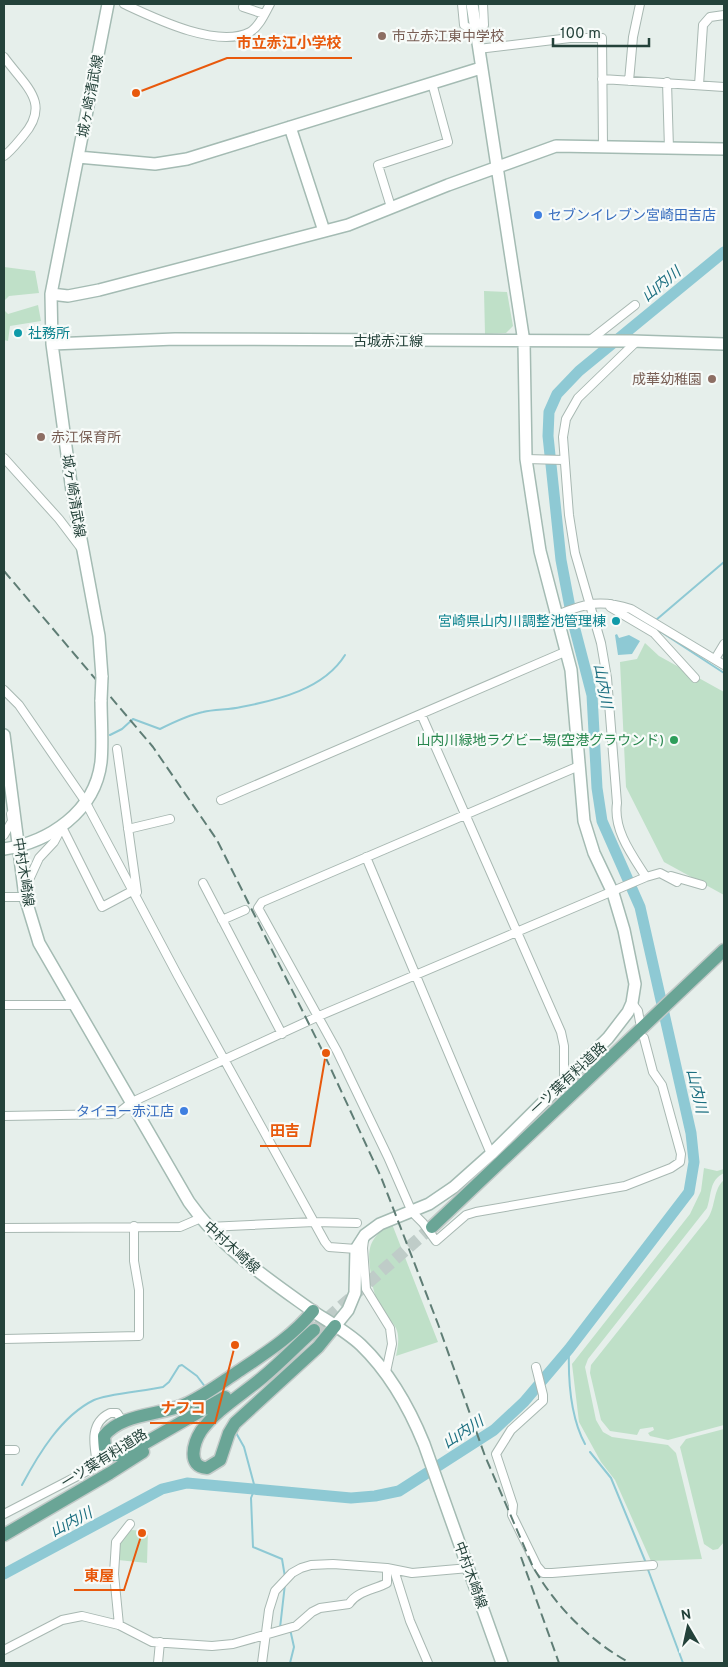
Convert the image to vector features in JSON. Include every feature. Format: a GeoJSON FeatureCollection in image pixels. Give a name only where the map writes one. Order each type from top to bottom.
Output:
{"type":"FeatureCollection","features":[{"type":"Feature","properties":{"kind":"main road","name":"一ツ葉有料道路"},"geometry":{"type":"LineString","coordinates":[[432,1227],[644,1022],[678,994],[724,950]]}},
{"type":"Feature","properties":{"kind":"main road"},"geometry":{"type":"LineString","coordinates":[[225,1397],[133,1450],[114,1455],[105,1449],[104,1436],[123,1422],[175,1408],[205,1394],[278,1344],[304,1323],[313,1311]]}},
{"type":"Feature","properties":{"kind":"main road","name":"一ツ葉有料道路"},"geometry":{"type":"LineString","coordinates":[[4,1534],[110,1474],[225,1397],[314,1330],[201,1431],[193,1451],[194,1459],[200,1466],[210,1467],[217,1463],[235,1423],[318,1347],[335,1326]]}},
{"type":"Feature","properties":{"kind":"main road"},"geometry":{"type":"LineString","coordinates":[[4,1527],[42,1507],[69,1497]]}},
{"type":"Feature","properties":{"kind":"street","name":"城ヶ崎清武線"},"geometry":{"type":"LineString","coordinates":[[4,849],[43,839],[62,827],[75,815],[85,801],[95,784],[101,764],[102,677],[99,636],[83,549],[52,344],[51,294],[108,4]]}},
{"type":"Feature","properties":{"kind":"street"},"geometry":{"type":"LineString","coordinates":[[124,4],[152,17],[219,37],[243,35],[251,31],[270,4]]}},
{"type":"Feature","properties":{"kind":"street"},"geometry":{"type":"LineString","coordinates":[[462,4],[466,28],[484,25],[483,4]]}},
{"type":"Feature","properties":{"kind":"street"},"geometry":{"type":"LineString","coordinates":[[335,1326],[348,1310],[355,1294],[356,1249],[365,1235],[380,1224],[429,1204],[454,1187],[491,1154],[608,1038],[632,1003],[635,984],[616,891],[588,836],[581,804],[573,692],[567,651],[560,614],[540,551],[526,459],[524,342],[472,4]]}},
{"type":"Feature","properties":{"kind":"street"},"geometry":{"type":"LineString","coordinates":[[629,81],[633,37],[640,4]]}},
{"type":"Feature","properties":{"kind":"street"},"geometry":{"type":"LineString","coordinates":[[243,7],[264,14]]}},
{"type":"Feature","properties":{"kind":"street"},"geometry":{"type":"LineString","coordinates":[[699,85],[703,25],[710,17],[724,15]]}},
{"type":"Feature","properties":{"kind":"street"},"geometry":{"type":"LineString","coordinates":[[478,49],[570,38],[602,38],[603,146]]}},
{"type":"Feature","properties":{"kind":"street"},"geometry":{"type":"LineString","coordinates":[[4,57],[34,99],[38,111],[33,125],[5,152]]}},
{"type":"Feature","properties":{"kind":"street"},"geometry":{"type":"LineString","coordinates":[[78,157],[155,164],[187,159],[481,68]]}},
{"type":"Feature","properties":{"kind":"street"},"geometry":{"type":"LineString","coordinates":[[602,79],[724,87]]}},
{"type":"Feature","properties":{"kind":"street"},"geometry":{"type":"LineString","coordinates":[[667,82],[669,150]]}},
{"type":"Feature","properties":{"kind":"street"},"geometry":{"type":"LineString","coordinates":[[391,207],[378,165],[448,142],[432,83]]}},
{"type":"Feature","properties":{"kind":"street"},"geometry":{"type":"LineString","coordinates":[[290,126],[324,231]]}},
{"type":"Feature","properties":{"kind":"street"},"geometry":{"type":"LineString","coordinates":[[51,294],[68,296],[99,290],[348,224],[556,146],[603,146],[669,150],[724,149]]}},
{"type":"Feature","properties":{"kind":"street"},"geometry":{"type":"LineString","coordinates":[[591,342],[635,304]]}},
{"type":"Feature","properties":{"kind":"street","name":"古城赤江線"},"geometry":{"type":"LineString","coordinates":[[52,344],[175,340],[634,341],[724,344]]}},
{"type":"Feature","properties":{"kind":"street"},"geometry":{"type":"LineString","coordinates":[[634,341],[584,390],[570,411],[564,426],[564,460],[575,553],[587,604],[602,643],[607,678],[617,803],[614,818],[643,878]]}},
{"type":"Feature","properties":{"kind":"street"},"geometry":{"type":"LineString","coordinates":[[4,458],[60,519],[83,549]]}},
{"type":"Feature","properties":{"kind":"street"},"geometry":{"type":"LineString","coordinates":[[526,459],[564,460]]}},
{"type":"Feature","properties":{"kind":"street"},"geometry":{"type":"LineString","coordinates":[[560,614],[587,604],[611,604],[631,610],[724,665]]}},
{"type":"Feature","properties":{"kind":"street"},"geometry":{"type":"LineString","coordinates":[[611,604],[610,607],[654,633],[695,678]]}},
{"type":"Feature","properties":{"kind":"street"},"geometry":{"type":"LineString","coordinates":[[715,659],[724,644]]}},
{"type":"Feature","properties":{"kind":"street"},"geometry":{"type":"LineString","coordinates":[[221,800],[567,651]]}},
{"type":"Feature","properties":{"kind":"street"},"geometry":{"type":"LineString","coordinates":[[4,690],[19,705],[85,801],[136,893],[178,976],[329,1247],[356,1249]]}},
{"type":"Feature","properties":{"kind":"street"},"geometry":{"type":"LineString","coordinates":[[421,714],[561,1032],[564,1046],[564,1081]]}},
{"type":"Feature","properties":{"kind":"street","name":"中村木崎線"},"geometry":{"type":"LineString","coordinates":[[4,735],[26,897],[39,943],[204,1222],[240,1258],[359,1343],[386,1372],[416,1426],[430,1459],[502,1663]]}},
{"type":"Feature","properties":{"kind":"street"},"geometry":{"type":"LineString","coordinates":[[117,748],[136,893]]}},
{"type":"Feature","properties":{"kind":"street"},"geometry":{"type":"LineString","coordinates":[[579,766],[258,905],[319,1016],[388,1157],[412,1212],[424,1223],[436,1241],[466,1215],[625,1186],[671,1168],[680,1162],[681,1154],[662,1085],[653,1072],[644,1038]]}},
{"type":"Feature","properties":{"kind":"street"},"geometry":{"type":"LineString","coordinates":[[4,835],[12,821],[13,794]]}},
{"type":"Feature","properties":{"kind":"street"},"geometry":{"type":"LineString","coordinates":[[128,829],[170,819]]}},
{"type":"Feature","properties":{"kind":"street"},"geometry":{"type":"LineString","coordinates":[[62,827],[102,907],[136,893]]}},
{"type":"Feature","properties":{"kind":"street"},"geometry":{"type":"LineString","coordinates":[[4,897],[26,897],[28,882],[39,858],[54,842],[62,827]]}},
{"type":"Feature","properties":{"kind":"street"},"geometry":{"type":"LineString","coordinates":[[366,857],[491,1154]]}},
{"type":"Feature","properties":{"kind":"street"},"geometry":{"type":"LineString","coordinates":[[660,873],[677,882]]}},
{"type":"Feature","properties":{"kind":"street"},"geometry":{"type":"LineString","coordinates":[[4,1116],[117,1114],[132,1102],[319,1016],[643,878],[660,873],[702,885]]}},
{"type":"Feature","properties":{"kind":"street"},"geometry":{"type":"LineString","coordinates":[[203,882],[282,1034]]}},
{"type":"Feature","properties":{"kind":"street"},"geometry":{"type":"LineString","coordinates":[[222,920],[245,910]]}},
{"type":"Feature","properties":{"kind":"street"},"geometry":{"type":"LineString","coordinates":[[632,1003],[644,1022]]}},
{"type":"Feature","properties":{"kind":"street"},"geometry":{"type":"LineString","coordinates":[[4,1005],[74,1005]]}},
{"type":"Feature","properties":{"kind":"street"},"geometry":{"type":"LineString","coordinates":[[4,1228],[180,1226],[204,1222],[358,1223]]}},
{"type":"Feature","properties":{"kind":"street"},"geometry":{"type":"LineString","coordinates":[[4,1339],[139,1336],[139,1290],[134,1261],[134,1226]]}},
{"type":"Feature","properties":{"kind":"street"},"geometry":{"type":"LineString","coordinates":[[365,1235],[362,1248],[366,1290],[390,1328],[392,1344],[386,1372]]}},
{"type":"Feature","properties":{"kind":"street"},"geometry":{"type":"LineString","coordinates":[[536,1367],[543,1395],[541,1405],[511,1430],[496,1454],[513,1505],[512,1516],[537,1566],[543,1573],[552,1573],[653,1565]]}},
{"type":"Feature","properties":{"kind":"street"},"geometry":{"type":"LineString","coordinates":[[4,1514],[93,1468],[97,1463],[93,1449],[98,1424],[110,1413],[117,1413],[123,1422]]}},
{"type":"Feature","properties":{"kind":"street"},"geometry":{"type":"LineString","coordinates":[[4,1450],[15,1450]]}},
{"type":"Feature","properties":{"kind":"street"},"geometry":{"type":"LineString","coordinates":[[119,1625],[114,1574],[116,1542],[130,1524]]}},
{"type":"Feature","properties":{"kind":"street"},"geometry":{"type":"LineString","coordinates":[[262,1663],[269,1610],[275,1591],[292,1573],[301,1568],[311,1565],[333,1564],[418,1573],[469,1568]]}},
{"type":"Feature","properties":{"kind":"street"},"geometry":{"type":"LineString","coordinates":[[4,1650],[62,1620],[82,1616],[119,1625],[152,1642],[212,1646],[233,1644],[266,1633],[296,1626],[312,1612],[320,1608],[349,1604],[353,1598],[387,1583],[390,1569]]}},
{"type":"Feature","properties":{"kind":"street"},"geometry":{"type":"LineString","coordinates":[[390,1569],[428,1663]]}},
{"type":"Feature","properties":{"kind":"street"},"geometry":{"type":"LineString","coordinates":[[158,1663],[160,1642]]}},
{"type":"Feature","properties":{"kind":"green space"},"geometry":{"type":"Polygon","coordinates":[[[4,267],[35,271],[39,293],[9,296],[4,301],[4,267]]]}},
{"type":"Feature","properties":{"kind":"green space"},"geometry":{"type":"Polygon","coordinates":[[[484,291],[507,292],[513,326],[506,333],[485,334],[484,291]]]}},
{"type":"Feature","properties":{"kind":"green space"},"geometry":{"type":"Polygon","coordinates":[[[38,305],[41,321],[10,326],[8,341],[4,340],[4,310],[8,314],[38,305]]]}},
{"type":"Feature","properties":{"kind":"green space","name":"山内川緑地ラグビー場(空港グラウンド)"},"geometry":{"type":"Polygon","coordinates":[[[645,643],[659,656],[724,692],[724,895],[664,862],[626,787],[620,662],[637,659],[645,643]]]}},
{"type":"Feature","properties":{"kind":"green space"},"geometry":{"type":"Polygon","coordinates":[[[704,1168],[717,1171],[724,1169],[724,1173],[713,1183],[707,1208],[588,1359],[585,1367],[596,1420],[603,1432],[612,1437],[668,1445],[676,1453],[702,1559],[651,1561],[615,1480],[601,1462],[579,1422],[572,1364],[690,1214],[701,1191],[704,1168]]]}},
{"type":"Feature","properties":{"kind":"green space"},"geometry":{"type":"Polygon","coordinates":[[[724,1180],[724,1425],[668,1440],[650,1436],[648,1433],[654,1430],[653,1427],[640,1429],[637,1435],[610,1431],[601,1420],[590,1373],[591,1365],[708,1218],[718,1188],[724,1180]]]}},
{"type":"Feature","properties":{"kind":"green space"},"geometry":{"type":"Polygon","coordinates":[[[392,1224],[438,1342],[396,1356],[398,1344],[397,1330],[377,1301],[369,1258],[374,1239],[392,1224]]]}},
{"type":"Feature","properties":{"kind":"green space"},"geometry":{"type":"Polygon","coordinates":[[[724,1429],[724,1542],[718,1549],[713,1550],[704,1544],[680,1447],[686,1439],[724,1429]]]}},
{"type":"Feature","properties":{"kind":"green space"},"geometry":{"type":"Polygon","coordinates":[[[131,1530],[148,1531],[147,1563],[118,1560],[119,1542],[131,1530]]]}},
{"type":"Feature","properties":{"kind":"water"},"geometry":{"type":"Polygon","coordinates":[[[617,634],[619,638],[629,635],[640,641],[632,654],[618,655],[615,635],[617,634]]]}},
{"type":"Feature","properties":{"kind":"waterway","name":"山内川"},"geometry":{"type":"LineString","coordinates":[[4,1574],[162,1489],[187,1483],[351,1498],[399,1491],[494,1430],[524,1402],[569,1349],[689,1192],[694,1162],[691,1133],[640,907],[602,821],[597,788],[592,695],[572,618],[561,560],[548,436],[549,412],[557,394],[579,371],[724,252]]}},
{"type":"Feature","properties":{"kind":"waterway"},"geometry":{"type":"LineString","coordinates":[[656,620],[724,562]]}},
{"type":"Feature","properties":{"kind":"waterway"},"geometry":{"type":"LineString","coordinates":[[655,628],[724,673]]}},
{"type":"Feature","properties":{"kind":"waterway"},"geometry":{"type":"LineString","coordinates":[[110,735],[122,729],[133,719],[160,729],[197,713],[236,708],[285,696],[313,685],[336,667],[345,655]]}},
{"type":"Feature","properties":{"kind":"waterway"},"geometry":{"type":"LineString","coordinates":[[569,1349],[569,1373],[573,1410],[585,1444]]}},
{"type":"Feature","properties":{"kind":"waterway"},"geometry":{"type":"LineString","coordinates":[[22,1485],[35,1461],[61,1426],[82,1407],[94,1400],[107,1396],[163,1387],[169,1382],[179,1366],[182,1365],[197,1376],[206,1388]]}},
{"type":"Feature","properties":{"kind":"waterway"},"geometry":{"type":"LineString","coordinates":[[235,1431],[244,1447],[255,1488],[251,1498],[253,1547],[282,1559],[285,1577]]}},
{"type":"Feature","properties":{"kind":"waterway"},"geometry":{"type":"LineString","coordinates":[[590,1452],[611,1478],[646,1563]]}},
{"type":"Feature","properties":{"kind":"waterway"},"geometry":{"type":"LineString","coordinates":[[647,1567],[683,1663]]}},
{"type":"Feature","properties":{"kind":"waterway"},"geometry":{"type":"LineString","coordinates":[[280,1628],[285,1584]]}},
{"type":"Feature","properties":{"kind":"waterway"},"geometry":{"type":"LineString","coordinates":[[290,1629],[294,1647],[290,1663]]}},
{"type":"Feature","properties":{"kind":"tunnel"},"geometry":{"type":"LineString","coordinates":[[314,1330],[432,1227]]}},
{"type":"Feature","properties":{"kind":"railway"},"geometry":{"type":"LineString","coordinates":[[4,571],[153,747],[217,840],[324,1054],[381,1177],[438,1324],[485,1456],[533,1567],[552,1596],[575,1622],[601,1644],[630,1663]]}},
{"type":"Feature","properties":{"kind":"railway"},"geometry":{"type":"LineString","coordinates":[[521,1557],[559,1663]]}},
{"type":"Feature","properties":{"kind":"place","name":"市立赤江東中学校"},"geometry":{"type":"Point","coordinates":[382,36]}},
{"type":"Feature","properties":{"kind":"place","name":"市立赤江小学校"},"geometry":{"type":"Point","coordinates":[136,93]}},
{"type":"Feature","properties":{"kind":"place","name":"セブンイレブン宮崎田吉店"},"geometry":{"type":"Point","coordinates":[538,215]}},
{"type":"Feature","properties":{"kind":"place","name":"社務所"},"geometry":{"type":"Point","coordinates":[18,333]}},
{"type":"Feature","properties":{"kind":"place","name":"成華幼稚園"},"geometry":{"type":"Point","coordinates":[712,379]}},
{"type":"Feature","properties":{"kind":"place","name":"赤江保育所"},"geometry":{"type":"Point","coordinates":[41,437]}},
{"type":"Feature","properties":{"kind":"place","name":"宮崎県山内川調整池管理棟"},"geometry":{"type":"Point","coordinates":[616,621]}},
{"type":"Feature","properties":{"kind":"place","name":"山内川緑地ラグビー場(空港グラウンド)"},"geometry":{"type":"Point","coordinates":[674,740]}},
{"type":"Feature","properties":{"kind":"place","name":"田吉"},"geometry":{"type":"Point","coordinates":[326,1053]}},
{"type":"Feature","properties":{"kind":"place","name":"タイヨー赤江店"},"geometry":{"type":"Point","coordinates":[184,1111]}},
{"type":"Feature","properties":{"kind":"place","name":"ナフコ"},"geometry":{"type":"Point","coordinates":[235,1345]}},
{"type":"Feature","properties":{"kind":"place","name":"東屋"},"geometry":{"type":"Point","coordinates":[142,1533]}}]}
